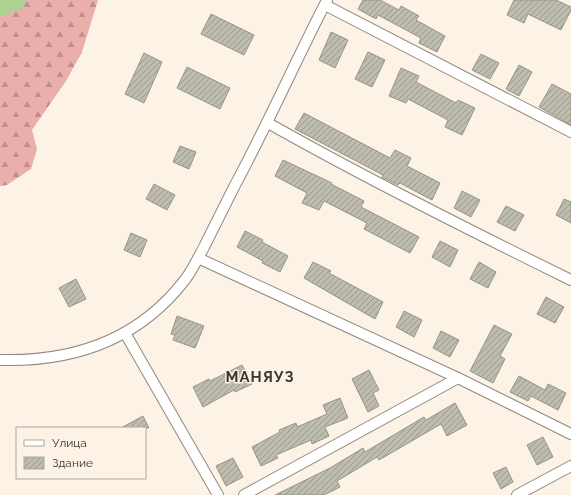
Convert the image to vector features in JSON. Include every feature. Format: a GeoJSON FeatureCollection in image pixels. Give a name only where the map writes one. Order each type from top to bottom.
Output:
{"type":"FeatureCollection","features":[{"type":"Feature","properties":{"kind":"street"},"geometry":{"type":"LineString","coordinates":[[0,360],[25,361],[72,354],[125,333],[147,319],[168,300],[185,280],[198,258],[268,123],[326,3],[571,132]]}},
{"type":"Feature","properties":{"kind":"street"},"geometry":{"type":"LineString","coordinates":[[268,123],[420,205],[571,280]]}},
{"type":"Feature","properties":{"kind":"street"},"geometry":{"type":"LineString","coordinates":[[198,258],[458,378],[571,434]]}},
{"type":"Feature","properties":{"kind":"street"},"geometry":{"type":"LineString","coordinates":[[125,333],[218,495]]}},
{"type":"Feature","properties":{"kind":"street"},"geometry":{"type":"LineString","coordinates":[[244,495],[458,378]]}},
{"type":"Feature","properties":{"kind":"street"},"geometry":{"type":"LineString","coordinates":[[517,495],[571,466]]}},
{"type":"Feature","properties":{"kind":"green space"},"geometry":{"type":"Polygon","coordinates":[[[0,0],[98,0],[82,52],[66,81],[32,130],[37,149],[31,169],[7,185],[0,186],[0,0]]]}},
{"type":"Feature","properties":{"kind":"building"},"geometry":{"type":"Polygon","coordinates":[[[363,0],[380,0],[399,10],[401,6],[419,16],[416,20],[445,36],[437,52],[419,43],[421,38],[378,15],[376,19],[358,9],[363,0]]]}},
{"type":"Feature","properties":{"kind":"building"},"geometry":{"type":"Polygon","coordinates":[[[514,0],[556,0],[571,7],[571,10],[561,30],[528,14],[524,23],[507,15],[514,0]]]}},
{"type":"Feature","properties":{"kind":"building"},"geometry":{"type":"Polygon","coordinates":[[[211,14],[254,35],[244,55],[201,34],[211,14]]]}},
{"type":"Feature","properties":{"kind":"building"},"geometry":{"type":"Polygon","coordinates":[[[331,32],[348,40],[335,68],[319,60],[331,32]]]}},
{"type":"Feature","properties":{"kind":"building"},"geometry":{"type":"Polygon","coordinates":[[[368,52],[385,60],[372,87],[355,79],[368,52]]]}},
{"type":"Feature","properties":{"kind":"building"},"geometry":{"type":"Polygon","coordinates":[[[144,53],[162,62],[144,103],[125,94],[144,53]]]}},
{"type":"Feature","properties":{"kind":"building"},"geometry":{"type":"Polygon","coordinates":[[[481,54],[499,63],[490,79],[472,70],[481,54]]]}},
{"type":"Feature","properties":{"kind":"building"},"geometry":{"type":"Polygon","coordinates":[[[519,65],[532,72],[519,96],[506,89],[519,65]]]}},
{"type":"Feature","properties":{"kind":"building"},"geometry":{"type":"Polygon","coordinates":[[[187,67],[230,88],[220,109],[177,88],[187,67]]]}},
{"type":"Feature","properties":{"kind":"building"},"geometry":{"type":"Polygon","coordinates":[[[401,68],[419,76],[416,82],[456,103],[458,100],[475,108],[462,135],[445,127],[448,120],[408,99],[406,103],[389,96],[401,68]]]}},
{"type":"Feature","properties":{"kind":"building"},"geometry":{"type":"Polygon","coordinates":[[[552,84],[571,94],[571,125],[539,107],[552,84]]]}},
{"type":"Feature","properties":{"kind":"building"},"geometry":{"type":"Polygon","coordinates":[[[304,113],[390,158],[395,150],[411,158],[407,166],[440,183],[432,200],[400,183],[398,185],[382,177],[383,175],[295,129],[304,113]]]}},
{"type":"Feature","properties":{"kind":"building"},"geometry":{"type":"Polygon","coordinates":[[[180,146],[196,152],[189,169],[173,162],[180,146]]]}},
{"type":"Feature","properties":{"kind":"building"},"geometry":{"type":"Polygon","coordinates":[[[283,160],[332,183],[331,184],[364,201],[361,207],[419,237],[410,253],[364,229],[367,223],[324,201],[319,210],[302,203],[307,193],[275,176],[283,160]]]}},
{"type":"Feature","properties":{"kind":"building"},"geometry":{"type":"Polygon","coordinates":[[[154,184],[175,195],[167,210],[146,199],[154,184]]]}},
{"type":"Feature","properties":{"kind":"building"},"geometry":{"type":"Polygon","coordinates":[[[462,191],[480,200],[471,217],[454,208],[462,191]]]}},
{"type":"Feature","properties":{"kind":"building"},"geometry":{"type":"Polygon","coordinates":[[[564,199],[571,202],[571,223],[556,215],[564,199]]]}},
{"type":"Feature","properties":{"kind":"building"},"geometry":{"type":"Polygon","coordinates":[[[506,206],[524,215],[515,231],[497,222],[506,206]]]}},
{"type":"Feature","properties":{"kind":"building"},"geometry":{"type":"Polygon","coordinates":[[[245,231],[263,240],[262,242],[288,256],[280,272],[262,263],[263,261],[237,247],[245,231]]]}},
{"type":"Feature","properties":{"kind":"building"},"geometry":{"type":"Polygon","coordinates":[[[131,233],[147,240],[140,257],[124,250],[131,233]]]}},
{"type":"Feature","properties":{"kind":"building"},"geometry":{"type":"Polygon","coordinates":[[[440,241],[458,250],[450,267],[432,257],[440,241]]]}},
{"type":"Feature","properties":{"kind":"building"},"geometry":{"type":"Polygon","coordinates":[[[313,262],[331,271],[329,273],[383,302],[375,319],[304,278],[313,262]]]}},
{"type":"Feature","properties":{"kind":"building"},"geometry":{"type":"Polygon","coordinates":[[[479,262],[496,272],[488,288],[470,279],[479,262]]]}},
{"type":"Feature","properties":{"kind":"building"},"geometry":{"type":"Polygon","coordinates":[[[76,279],[86,299],[69,307],[59,288],[76,279]]]}},
{"type":"Feature","properties":{"kind":"building"},"geometry":{"type":"Polygon","coordinates":[[[546,297],[564,307],[555,323],[537,314],[546,297]]]}},
{"type":"Feature","properties":{"kind":"building"},"geometry":{"type":"Polygon","coordinates":[[[404,311],[422,320],[414,337],[396,327],[404,311]]]}},
{"type":"Feature","properties":{"kind":"building"},"geometry":{"type":"Polygon","coordinates":[[[177,316],[204,326],[195,348],[173,340],[175,335],[171,334],[177,316]]]}},
{"type":"Feature","properties":{"kind":"building"},"geometry":{"type":"Polygon","coordinates":[[[494,325],[512,334],[500,356],[505,359],[493,383],[470,371],[494,325]]]}},
{"type":"Feature","properties":{"kind":"building"},"geometry":{"type":"Polygon","coordinates":[[[441,331],[459,340],[450,357],[433,348],[441,331]]]}},
{"type":"Feature","properties":{"kind":"building"},"geometry":{"type":"Polygon","coordinates":[[[242,365],[252,384],[235,392],[234,390],[203,407],[193,387],[209,379],[210,381],[242,365]]]}},
{"type":"Feature","properties":{"kind":"building"},"geometry":{"type":"Polygon","coordinates":[[[369,370],[379,390],[373,393],[379,406],[368,412],[352,379],[369,370]]]}},
{"type":"Feature","properties":{"kind":"building"},"geometry":{"type":"Polygon","coordinates":[[[519,376],[545,390],[548,384],[566,393],[558,410],[531,396],[528,401],[510,392],[519,376]]]}},
{"type":"Feature","properties":{"kind":"building"},"geometry":{"type":"Polygon","coordinates":[[[340,398],[348,418],[325,427],[329,436],[312,444],[311,440],[276,455],[278,458],[261,466],[252,447],[280,432],[279,430],[296,423],[297,427],[327,414],[323,405],[340,398]]]}},
{"type":"Feature","properties":{"kind":"building"},"geometry":{"type":"Polygon","coordinates":[[[455,403],[467,425],[447,436],[441,424],[379,460],[377,457],[337,481],[340,487],[324,495],[275,495],[330,468],[363,448],[365,452],[424,417],[426,420],[455,403]]]}},
{"type":"Feature","properties":{"kind":"building"},"geometry":{"type":"Polygon","coordinates":[[[143,416],[149,428],[146,427],[123,427],[143,416]]]}},
{"type":"Feature","properties":{"kind":"building"},"geometry":{"type":"Polygon","coordinates":[[[543,437],[553,457],[537,465],[527,445],[543,437]]]}},
{"type":"Feature","properties":{"kind":"building"},"geometry":{"type":"Polygon","coordinates":[[[233,458],[243,477],[226,486],[216,466],[233,458]]]}},
{"type":"Feature","properties":{"kind":"building"},"geometry":{"type":"Polygon","coordinates":[[[506,467],[513,482],[501,489],[493,473],[506,467]]]}},
{"type":"Feature","properties":{"kind":"waterway"},"geometry":{"type":"LineString","coordinates":[[0,6],[15,0]]}},
{"type":"Feature","properties":{"kind":"district","name":"МАНЯУЗ"},"geometry":{"type":"Point","coordinates":[260,377]}}]}
